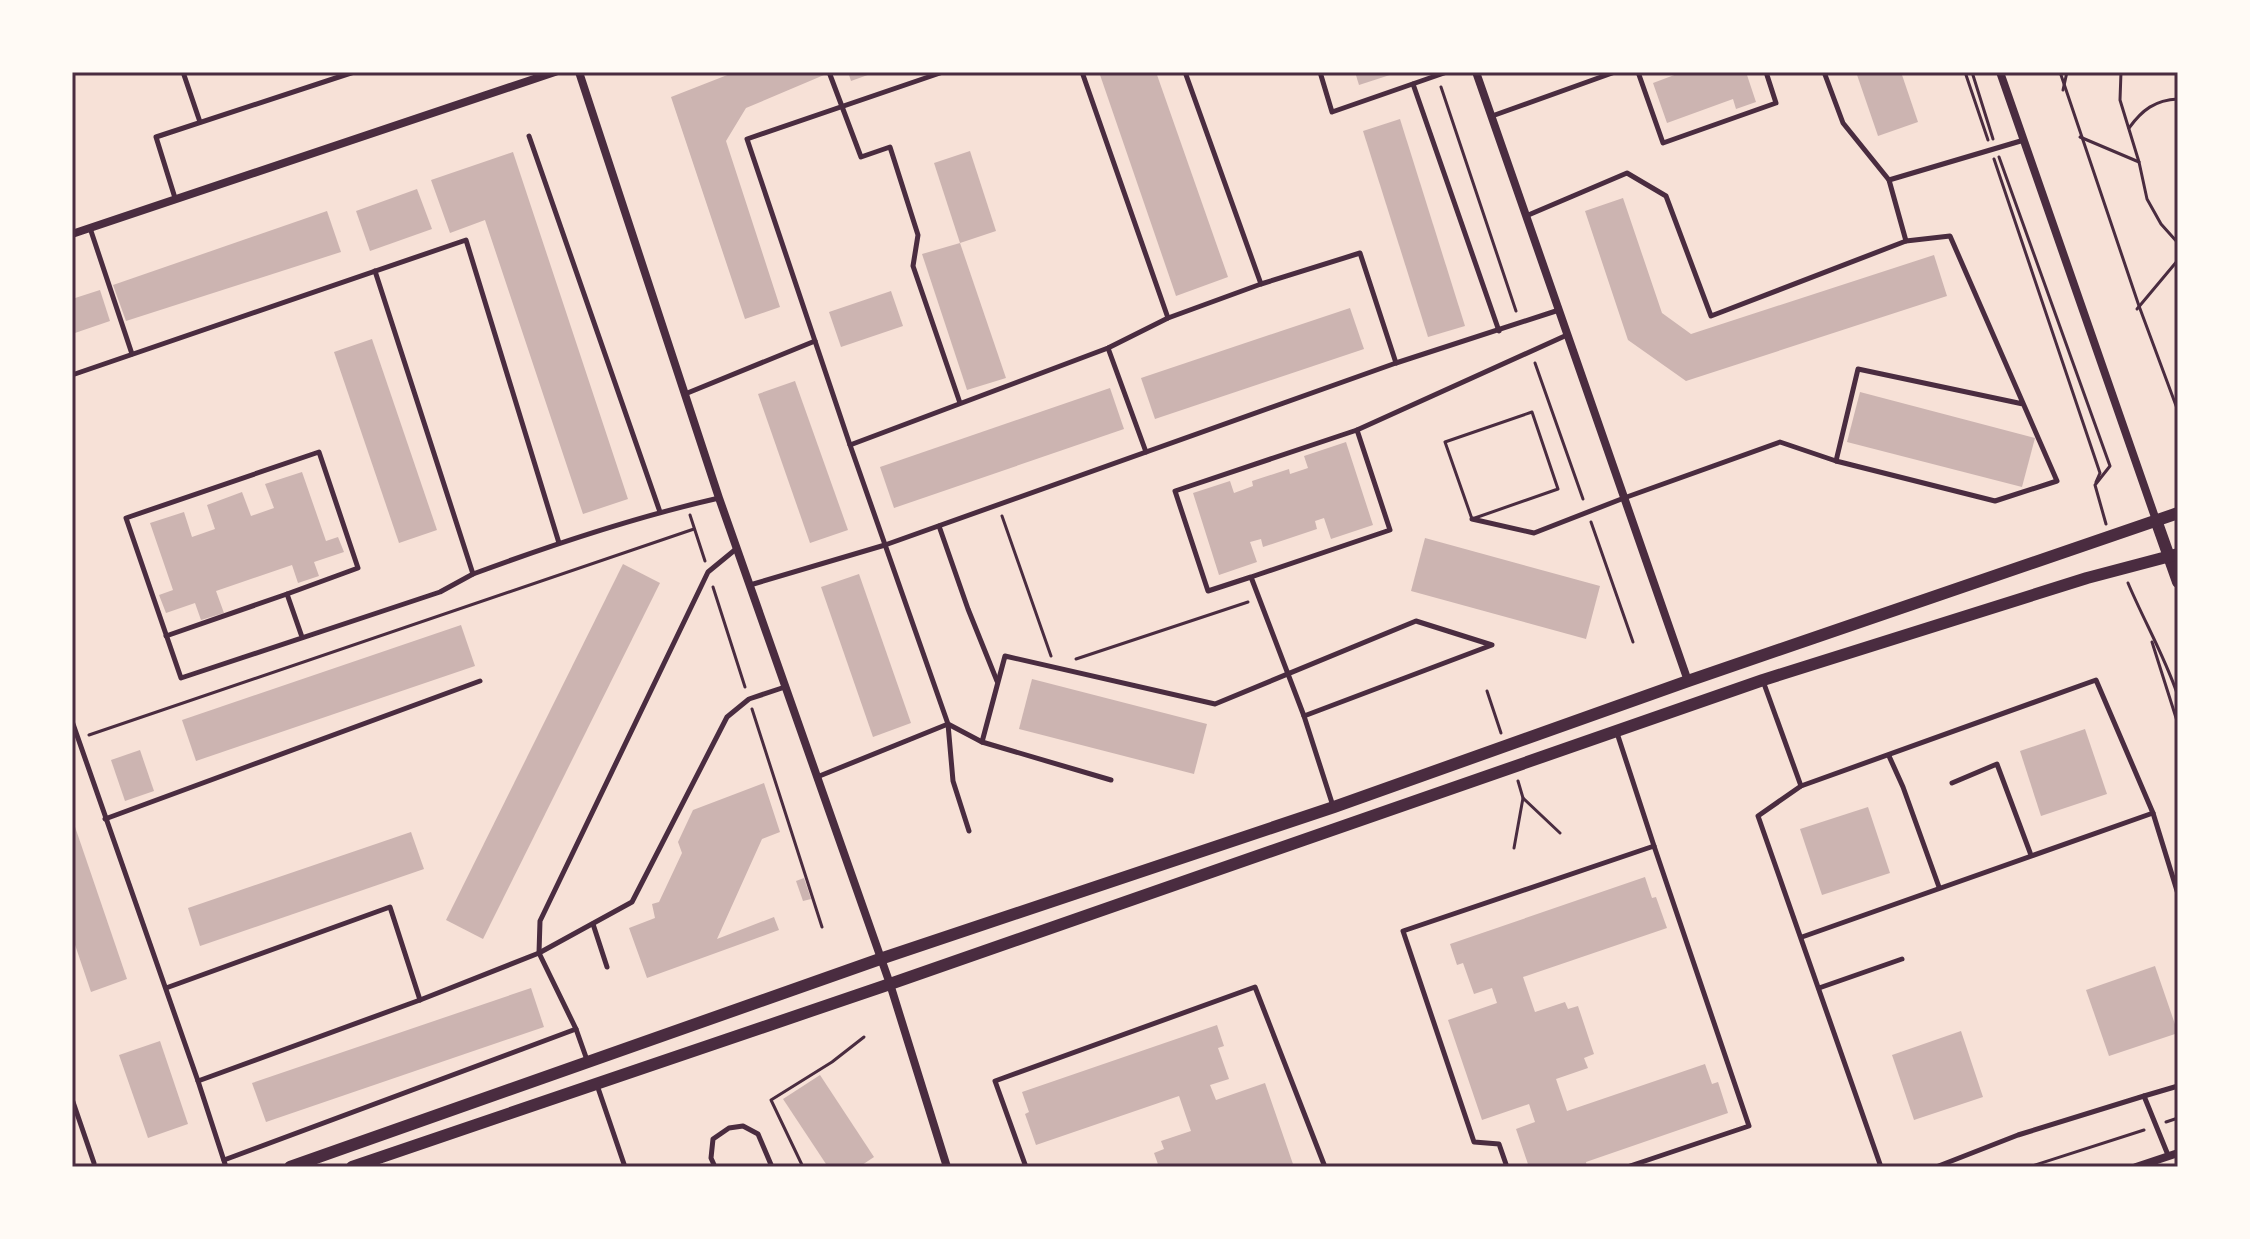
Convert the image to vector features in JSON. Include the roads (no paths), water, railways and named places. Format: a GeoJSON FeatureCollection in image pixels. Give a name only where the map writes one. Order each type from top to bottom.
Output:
{"type":"FeatureCollection","features":[{"type":"Feature","properties":{"kind":"street"},"geometry":{"type":"LineString","coordinates":[[72,234],[555,72]]}},
{"type":"Feature","properties":{"kind":"street"},"geometry":{"type":"LineString","coordinates":[[579,72],[736,549],[890,984],[947,1167]]}},
{"type":"Feature","properties":{"kind":"street"},"geometry":{"type":"LineString","coordinates":[[1476,72],[1688,681]]}},
{"type":"Feature","properties":{"kind":"street"},"geometry":{"type":"LineString","coordinates":[[2000,72],[2156,520],[2174,555],[2178,582]]}},
{"type":"Feature","properties":{"kind":"street"},"geometry":{"type":"LineString","coordinates":[[290,1167],[880,959],[1334,807],[1688,681],[2178,513]]}},
{"type":"Feature","properties":{"kind":"street"},"geometry":{"type":"LineString","coordinates":[[352,1167],[890,984],[1763,680],[2174,555]]}},
{"type":"Feature","properties":{"kind":"street"},"geometry":{"type":"LineString","coordinates":[[2136,1167],[2173,1154]]}},
{"type":"Feature","properties":{"kind":"lane"},"geometry":{"type":"LineString","coordinates":[[183,72],[200,122]]}},
{"type":"Feature","properties":{"kind":"lane"},"geometry":{"type":"LineString","coordinates":[[175,198],[156,137],[354,72]]}},
{"type":"Feature","properties":{"kind":"lane"},"geometry":{"type":"LineString","coordinates":[[829,72],[861,157],[890,147],[918,235],[913,266],[960,403]]}},
{"type":"Feature","properties":{"kind":"lane"},"geometry":{"type":"LineString","coordinates":[[943,72],[747,139],[948,724],[953,781],[969,831]]}},
{"type":"Feature","properties":{"kind":"lane"},"geometry":{"type":"LineString","coordinates":[[1082,72],[1168,318]]}},
{"type":"Feature","properties":{"kind":"lane"},"geometry":{"type":"LineString","coordinates":[[1185,72],[1261,284]]}},
{"type":"Feature","properties":{"kind":"lane"},"geometry":{"type":"LineString","coordinates":[[1320,72],[1332,112],[1447,72]]}},
{"type":"Feature","properties":{"kind":"lane"},"geometry":{"type":"LineString","coordinates":[[1425,72],[1427,79]]}},
{"type":"Feature","properties":{"kind":"lane"},"geometry":{"type":"LineString","coordinates":[[1491,116],[1615,72]]}},
{"type":"Feature","properties":{"kind":"lane"},"geometry":{"type":"LineString","coordinates":[[1638,72],[1663,143],[1776,103],[1766,72]]}},
{"type":"Feature","properties":{"kind":"lane"},"geometry":{"type":"LineString","coordinates":[[1824,72],[1843,123],[1889,180],[1906,241]]}},
{"type":"Feature","properties":{"kind":"lane"},"geometry":{"type":"LineString","coordinates":[[1413,84],[1499,331]]}},
{"type":"Feature","properties":{"kind":"lane"},"geometry":{"type":"LineString","coordinates":[[529,136],[660,512]]}},
{"type":"Feature","properties":{"kind":"lane"},"geometry":{"type":"LineString","coordinates":[[1889,180],[2024,140]]}},
{"type":"Feature","properties":{"kind":"lane"},"geometry":{"type":"LineString","coordinates":[[1472,519],[1534,533],[1780,442],[1836,461],[1995,501],[2057,481],[1950,236],[1906,241],[1711,316],[1666,196],[1627,173],[1526,216]]}},
{"type":"Feature","properties":{"kind":"lane"},"geometry":{"type":"LineString","coordinates":[[90,227],[132,354]]}},
{"type":"Feature","properties":{"kind":"lane"},"geometry":{"type":"LineString","coordinates":[[72,375],[466,240],[559,543]]}},
{"type":"Feature","properties":{"kind":"lane"},"geometry":{"type":"LineString","coordinates":[[850,445],[1108,348],[1168,318],[1360,253],[1396,363]]}},
{"type":"Feature","properties":{"kind":"lane"},"geometry":{"type":"LineString","coordinates":[[375,271],[473,574]]}},
{"type":"Feature","properties":{"kind":"lane"},"geometry":{"type":"LineString","coordinates":[[750,586],[885,545],[1396,363],[1559,310]]}},
{"type":"Feature","properties":{"kind":"lane"},"geometry":{"type":"LineString","coordinates":[[1357,430],[1390,530],[1208,591],[1175,491],[1357,430],[1567,335]]}},
{"type":"Feature","properties":{"kind":"lane"},"geometry":{"type":"LineString","coordinates":[[685,394],[815,341]]}},
{"type":"Feature","properties":{"kind":"lane"},"geometry":{"type":"LineString","coordinates":[[1108,348],[1146,452]]}},
{"type":"Feature","properties":{"kind":"lane"},"geometry":{"type":"LineString","coordinates":[[1836,461],[1858,369],[2023,404]]}},
{"type":"Feature","properties":{"kind":"lane"},"geometry":{"type":"LineString","coordinates":[[166,636],[358,568],[319,452],[126,518],[166,636],[181,678],[440,592],[473,574],[559,543],[660,512],[719,498]]}},
{"type":"Feature","properties":{"kind":"lane"},"geometry":{"type":"LineString","coordinates":[[939,526],[998,682]]}},
{"type":"Feature","properties":{"kind":"lane"},"geometry":{"type":"LineString","coordinates":[[587,1061],[576,1029],[539,953],[540,921],[708,572],[736,549]]}},
{"type":"Feature","properties":{"kind":"lane"},"geometry":{"type":"LineString","coordinates":[[1251,577],[1304,716],[1334,807]]}},
{"type":"Feature","properties":{"kind":"lane"},"geometry":{"type":"LineString","coordinates":[[287,594],[302,637]]}},
{"type":"Feature","properties":{"kind":"lane"},"geometry":{"type":"LineString","coordinates":[[982,742],[1005,656],[1215,704],[1416,621],[1492,645],[1304,716]]}},
{"type":"Feature","properties":{"kind":"lane"},"geometry":{"type":"LineString","coordinates":[[1763,680],[1801,786]]}},
{"type":"Feature","properties":{"kind":"lane"},"geometry":{"type":"LineString","coordinates":[[1881,1167],[1758,816],[1801,786],[2096,680],[2153,813],[2178,894]]}},
{"type":"Feature","properties":{"kind":"lane"},"geometry":{"type":"LineString","coordinates":[[105,819],[480,681]]}},
{"type":"Feature","properties":{"kind":"lane"},"geometry":{"type":"LineString","coordinates":[[198,1081],[539,953],[632,902],[727,717],[749,699],[785,687]]}},
{"type":"Feature","properties":{"kind":"lane"},"geometry":{"type":"LineString","coordinates":[[72,722],[225,1164],[576,1029]]}},
{"type":"Feature","properties":{"kind":"lane"},"geometry":{"type":"LineString","coordinates":[[948,724],[982,742],[1111,780]]}},
{"type":"Feature","properties":{"kind":"lane"},"geometry":{"type":"LineString","coordinates":[[816,778],[948,724]]}},
{"type":"Feature","properties":{"kind":"lane"},"geometry":{"type":"LineString","coordinates":[[1616,731],[1749,1126],[1627,1167]]}},
{"type":"Feature","properties":{"kind":"lane"},"geometry":{"type":"LineString","coordinates":[[1889,756],[1939,887]]}},
{"type":"Feature","properties":{"kind":"lane"},"geometry":{"type":"LineString","coordinates":[[1952,783],[1997,764],[2031,855]]}},
{"type":"Feature","properties":{"kind":"lane"},"geometry":{"type":"LineString","coordinates":[[1802,937],[2153,813]]}},
{"type":"Feature","properties":{"kind":"lane"},"geometry":{"type":"LineString","coordinates":[[1507,1167],[1499,1144],[1474,1142],[1403,931],[1654,846]]}},
{"type":"Feature","properties":{"kind":"lane"},"geometry":{"type":"LineString","coordinates":[[166,988],[390,907],[420,1000]]}},
{"type":"Feature","properties":{"kind":"lane"},"geometry":{"type":"LineString","coordinates":[[593,924],[607,967]]}},
{"type":"Feature","properties":{"kind":"lane"},"geometry":{"type":"LineString","coordinates":[[1819,988],[1902,959]]}},
{"type":"Feature","properties":{"kind":"lane"},"geometry":{"type":"LineString","coordinates":[[1026,1167],[995,1081],[1255,987],[1325,1167]]}},
{"type":"Feature","properties":{"kind":"lane"},"geometry":{"type":"LineString","coordinates":[[596,1083],[625,1167]]}},
{"type":"Feature","properties":{"kind":"lane"},"geometry":{"type":"LineString","coordinates":[[1936,1167],[2018,1135],[2178,1086]]}},
{"type":"Feature","properties":{"kind":"lane"},"geometry":{"type":"LineString","coordinates":[[2144,1096],[2156,1126],[2173,1154]]}},
{"type":"Feature","properties":{"kind":"lane"},"geometry":{"type":"LineString","coordinates":[[72,1099],[94,1163]]}},
{"type":"Feature","properties":{"kind":"lane"},"geometry":{"type":"LineString","coordinates":[[715,1167],[711,1158],[713,1139],[729,1128],[743,1126],[758,1134],[772,1167]]}}]}
